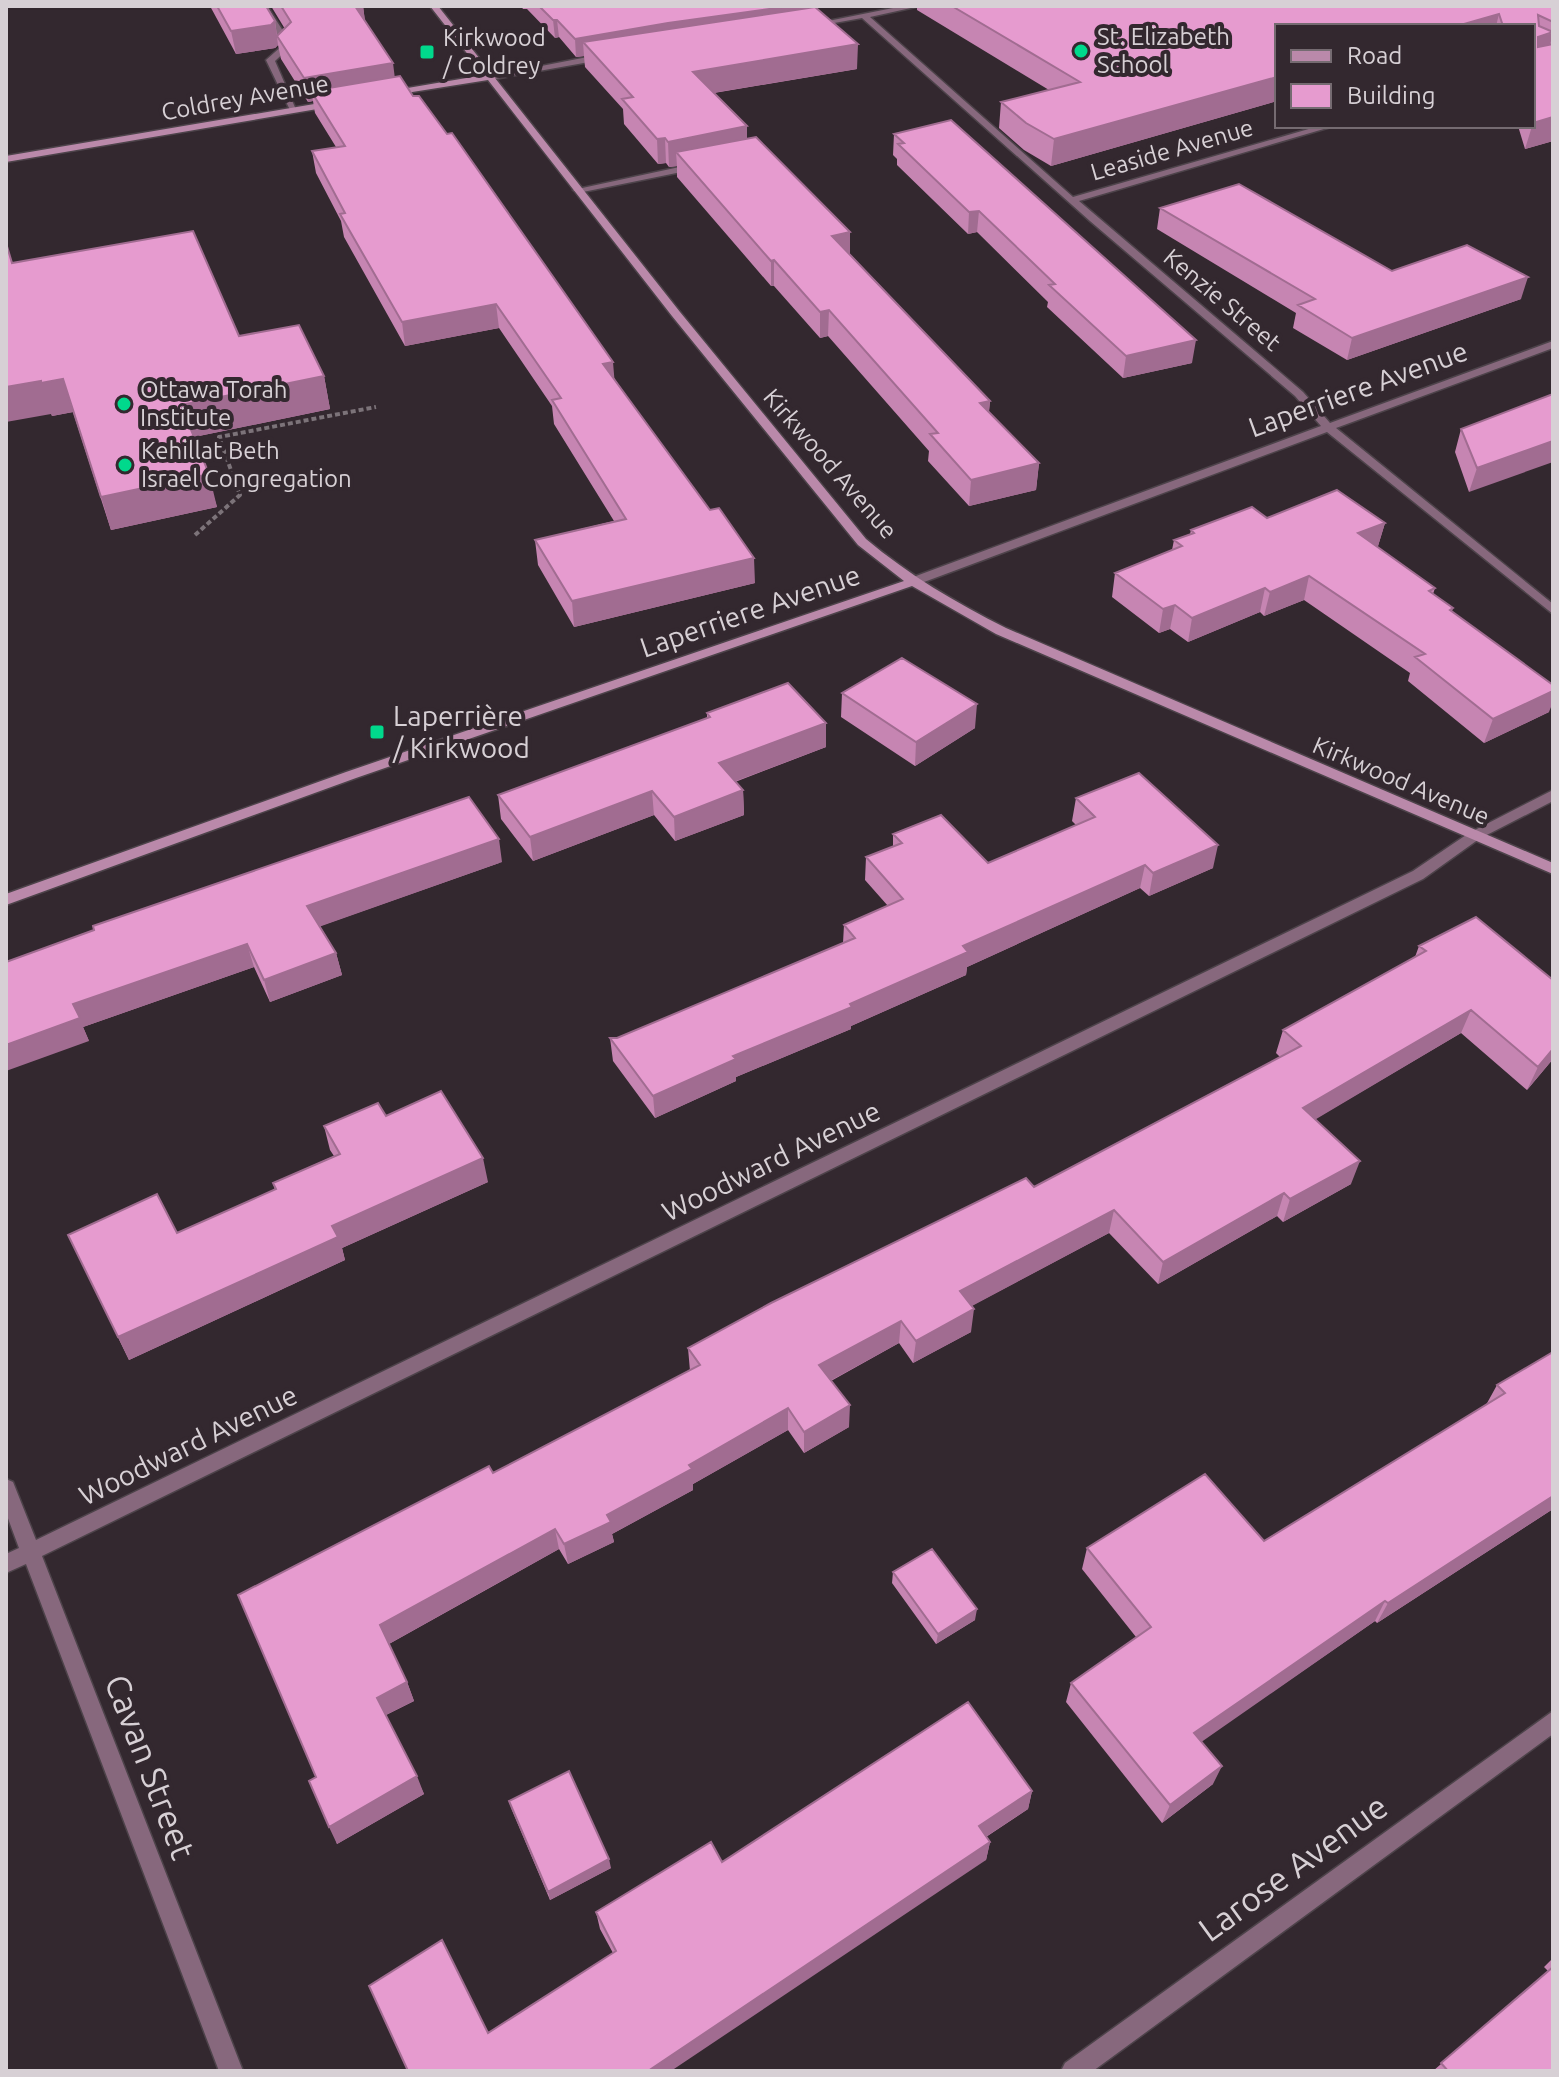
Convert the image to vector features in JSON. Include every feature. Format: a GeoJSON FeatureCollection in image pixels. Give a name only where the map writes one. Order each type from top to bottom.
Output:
{"type":"FeatureCollection","features":[{"type":"Feature","properties":{"kind":"main road","name":"Kirkwood Avenue"},"geometry":{"type":"LineString","coordinates":[[434,6],[862,542],[912,582],[1001,631],[1553,869]]}},
{"type":"Feature","properties":{"kind":"main road"},"geometry":{"type":"LineString","coordinates":[[384,95],[489,77]]}},
{"type":"Feature","properties":{"kind":"main road","name":"Coldrey Avenue"},"geometry":{"type":"LineString","coordinates":[[6,159],[339,103]]}},
{"type":"Feature","properties":{"kind":"main road","name":"Laperriere Avenue"},"geometry":{"type":"LineString","coordinates":[[6,900],[351,775],[912,582]]}},
{"type":"Feature","properties":{"kind":"street"},"geometry":{"type":"LineString","coordinates":[[263,6],[288,45],[270,60],[294,110]]}},
{"type":"Feature","properties":{"kind":"street"},"geometry":{"type":"LineString","coordinates":[[804,26],[866,18],[916,6]]}},
{"type":"Feature","properties":{"kind":"street","name":"Kenzie Street"},"geometry":{"type":"LineString","coordinates":[[866,18],[1299,394],[1329,428],[1553,610]]}},
{"type":"Feature","properties":{"kind":"street"},"geometry":{"type":"LineString","coordinates":[[489,77],[611,56]]}},
{"type":"Feature","properties":{"kind":"street","name":"Leaside Avenue"},"geometry":{"type":"LineString","coordinates":[[1072,200],[1322,128]]}},
{"type":"Feature","properties":{"kind":"street"},"geometry":{"type":"LineString","coordinates":[[578,190],[710,164]]}},
{"type":"Feature","properties":{"kind":"street","name":"Laperriere Avenue"},"geometry":{"type":"LineString","coordinates":[[912,582],[1553,344]]}},
{"type":"Feature","properties":{"kind":"street","name":"Woodward Avenue"},"geometry":{"type":"LineString","coordinates":[[6,1564],[1418,875],[1474,836],[1553,795]]}},
{"type":"Feature","properties":{"kind":"street","name":"Cavan Street"},"geometry":{"type":"LineString","coordinates":[[6,1488],[231,2071]]}},
{"type":"Feature","properties":{"kind":"street","name":"Larose Avenue"},"geometry":{"type":"LineString","coordinates":[[1073,2071],[1553,1721]]}},
{"type":"Feature","properties":{"kind":"path"},"geometry":{"type":"LineString","coordinates":[[195,535],[240,495],[219,437],[376,407]]}},
{"type":"Feature","properties":{"kind":"building"},"geometry":{"type":"Polygon","coordinates":[[[217,6],[266,6],[275,21],[271,25],[231,31],[217,6]]]}},
{"type":"Feature","properties":{"kind":"building"},"geometry":{"type":"Polygon","coordinates":[[[281,6],[355,6],[393,63],[304,78],[277,36],[291,22],[281,6]]]}},
{"type":"Feature","properties":{"kind":"building"},"geometry":{"type":"Polygon","coordinates":[[[539,6],[791,6],[575,39],[539,6]]]}},
{"type":"Feature","properties":{"kind":"building"},"geometry":{"type":"Polygon","coordinates":[[[952,6],[1553,6],[1553,22],[1538,15],[1539,26],[1553,32],[1538,37],[1538,47],[1553,44],[1553,117],[1535,122],[1535,24],[1502,24],[1499,14],[1464,24],[1275,24],[1275,78],[1054,139],[1026,123],[1001,102],[1080,82],[952,6]]]}},
{"type":"Feature","properties":{"kind":"building"},"geometry":{"type":"Polygon","coordinates":[[[815,7],[858,44],[693,72],[747,126],[668,142],[665,138],[657,139],[622,99],[633,97],[583,42],[815,7]]]}},
{"type":"Feature","properties":{"kind":"building"},"geometry":{"type":"Polygon","coordinates":[[[400,76],[413,96],[419,96],[447,134],[452,133],[613,362],[603,364],[710,510],[719,508],[754,558],[572,601],[535,540],[626,519],[552,400],[561,398],[496,304],[402,322],[340,214],[345,213],[312,151],[345,146],[311,91],[400,76]]]}},
{"type":"Feature","properties":{"kind":"building"},"geometry":{"type":"Polygon","coordinates":[[[951,120],[1196,340],[1126,356],[1049,285],[1055,284],[979,211],[969,212],[898,144],[904,143],[894,134],[951,120]]]}},
{"type":"Feature","properties":{"kind":"building"},"geometry":{"type":"Polygon","coordinates":[[[756,137],[850,232],[832,236],[990,401],[980,403],[1039,463],[971,480],[930,434],[938,433],[829,310],[820,312],[676,152],[756,137]]]}},
{"type":"Feature","properties":{"kind":"building"},"geometry":{"type":"Polygon","coordinates":[[[1239,184],[1392,271],[1467,245],[1528,277],[1352,338],[1298,305],[1315,299],[1160,208],[1239,184]]]}},
{"type":"Feature","properties":{"kind":"building"},"geometry":{"type":"Polygon","coordinates":[[[193,231],[239,336],[299,325],[324,376],[181,405],[209,474],[101,497],[63,379],[6,387],[6,243],[12,263],[193,231]]]}},
{"type":"Feature","properties":{"kind":"building"},"geometry":{"type":"Polygon","coordinates":[[[1553,394],[1553,441],[1477,468],[1461,429],[1553,394]]]}},
{"type":"Feature","properties":{"kind":"building"},"geometry":{"type":"Polygon","coordinates":[[[1337,490],[1385,523],[1358,533],[1435,588],[1429,591],[1453,608],[1450,610],[1553,685],[1553,691],[1493,719],[1415,657],[1425,654],[1309,576],[1270,592],[1265,588],[1192,618],[1175,605],[1163,609],[1115,573],[1182,546],[1174,540],[1194,533],[1191,530],[1252,507],[1267,518],[1337,490]]]}},
{"type":"Feature","properties":{"kind":"building"},"geometry":{"type":"Polygon","coordinates":[[[902,658],[977,704],[916,742],[842,693],[902,658]]]}},
{"type":"Feature","properties":{"kind":"building"},"geometry":{"type":"Polygon","coordinates":[[[788,683],[826,723],[719,763],[743,790],[674,817],[652,791],[530,837],[498,795],[710,717],[707,713],[788,683]]]}},
{"type":"Feature","properties":{"kind":"building"},"geometry":{"type":"Polygon","coordinates":[[[1139,773],[1218,845],[1153,873],[1145,865],[963,946],[968,952],[850,1004],[852,1007],[733,1056],[736,1059],[653,1096],[610,1038],[617,1038],[855,938],[844,925],[903,899],[866,857],[902,843],[893,834],[941,815],[988,863],[1095,817],[1076,798],[1139,773]]]}},
{"type":"Feature","properties":{"kind":"building"},"geometry":{"type":"Polygon","coordinates":[[[469,797],[499,839],[307,906],[336,953],[264,980],[247,944],[73,1004],[80,1018],[6,1045],[6,962],[94,930],[93,926],[469,797]]]}},
{"type":"Feature","properties":{"kind":"building"},"geometry":{"type":"Polygon","coordinates":[[[1476,917],[1553,980],[1553,1049],[1538,1067],[1471,1010],[1303,1108],[1360,1161],[1290,1199],[1284,1193],[1163,1262],[1114,1210],[960,1291],[974,1309],[916,1341],[901,1321],[819,1365],[850,1405],[804,1432],[788,1408],[689,1465],[692,1469],[607,1515],[611,1522],[564,1544],[555,1529],[380,1625],[407,1682],[377,1698],[417,1776],[329,1827],[309,1781],[316,1777],[238,1595],[489,1466],[493,1473],[700,1365],[688,1348],[771,1303],[1026,1178],[1034,1187],[1301,1046],[1283,1030],[1426,951],[1419,946],[1476,917]]]}},
{"type":"Feature","properties":{"kind":"building"},"geometry":{"type":"Polygon","coordinates":[[[441,1091],[483,1158],[332,1226],[338,1237],[118,1337],[68,1235],[157,1194],[177,1233],[276,1189],[273,1183],[340,1154],[324,1126],[378,1103],[386,1116],[441,1091]]]}},
{"type":"Feature","properties":{"kind":"building"},"geometry":{"type":"Polygon","coordinates":[[[1553,1352],[1553,1496],[1388,1603],[1385,1601],[1194,1733],[1222,1766],[1170,1805],[1071,1683],[1151,1627],[1087,1548],[1205,1474],[1264,1541],[1505,1393],[1497,1385],[1553,1352]]]}},
{"type":"Feature","properties":{"kind":"building"},"geometry":{"type":"Polygon","coordinates":[[[932,1549],[977,1609],[938,1634],[893,1572],[932,1549]]]}},
{"type":"Feature","properties":{"kind":"building"},"geometry":{"type":"Polygon","coordinates":[[[968,1702],[1032,1791],[979,1826],[990,1842],[648,2071],[408,2071],[369,1986],[442,1940],[488,2033],[616,1951],[596,1912],[711,1842],[722,1862],[968,1702]]]}},
{"type":"Feature","properties":{"kind":"building"},"geometry":{"type":"Polygon","coordinates":[[[569,1771],[609,1859],[548,1892],[509,1801],[569,1771]]]}},
{"type":"Feature","properties":{"kind":"building"},"geometry":{"type":"Polygon","coordinates":[[[1553,1967],[1553,2071],[1448,2071],[1441,2063],[1553,1967]]]}},
{"type":"Feature","properties":{"kind":"place","name":"St. Elizabeth School"},"geometry":{"type":"Point","coordinates":[1081,51]}},
{"type":"Feature","properties":{"kind":"place","name":"Kirkwood / Coldrey"},"geometry":{"type":"Point","coordinates":[427,52]}},
{"type":"Feature","properties":{"kind":"place","name":"Ottawa Torah Institute"},"geometry":{"type":"Point","coordinates":[124,404]}},
{"type":"Feature","properties":{"kind":"place","name":"Kehillat Beth Israel Congregation"},"geometry":{"type":"Point","coordinates":[125,465]}},
{"type":"Feature","properties":{"kind":"place","name":"Laperrière / Kirkwood"},"geometry":{"type":"Point","coordinates":[377,732]}}]}
